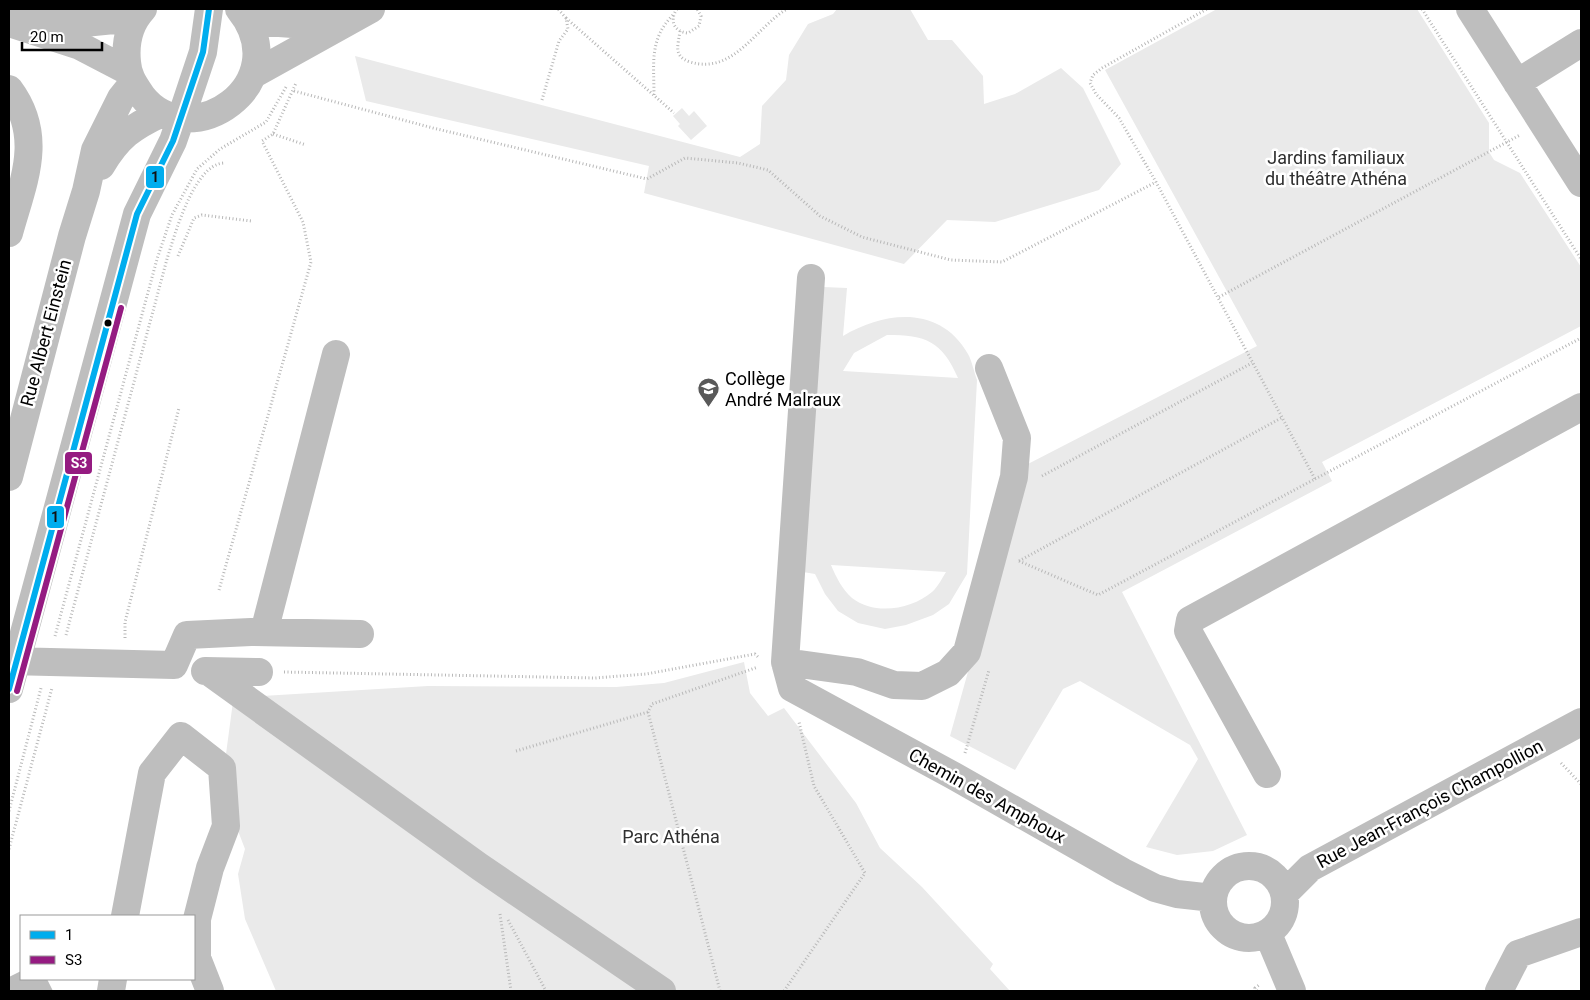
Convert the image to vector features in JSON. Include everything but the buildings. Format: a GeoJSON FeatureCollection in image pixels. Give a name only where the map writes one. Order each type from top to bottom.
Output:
{"type":"FeatureCollection","features":[{"type":"Feature","properties":{"kind":"street"},"geometry":{"type":"LineString","coordinates":[[9,688],[12,662],[137,214],[173,141],[172,115],[203,52],[209,9]]}},
{"type":"Feature","properties":{"kind":"street"},"geometry":{"type":"LineString","coordinates":[[244,15],[292,24],[335,9]]}},
{"type":"Feature","properties":{"kind":"street"},"geometry":{"type":"LineString","coordinates":[[254,74],[371,9]]}},
{"type":"Feature","properties":{"kind":"street"},"geometry":{"type":"LineString","coordinates":[[1470,9],[1581,183]]}},
{"type":"Feature","properties":{"kind":"street"},"geometry":{"type":"LineString","coordinates":[[130,77],[126,44],[139,13]]}},
{"type":"Feature","properties":{"kind":"street"},"geometry":{"type":"LineString","coordinates":[[9,15],[84,23],[139,13]]}},
{"type":"Feature","properties":{"kind":"street"},"geometry":{"type":"LineString","coordinates":[[244,15],[256,37],[257,56],[254,74]]}},
{"type":"Feature","properties":{"kind":"street"},"geometry":{"type":"LineString","coordinates":[[9,24],[80,46],[130,77],[146,101],[172,115]]}},
{"type":"Feature","properties":{"kind":"street"},"geometry":{"type":"LineString","coordinates":[[1517,83],[1581,43]]}},
{"type":"Feature","properties":{"kind":"street","name":"Rue Albert Einstein"},"geometry":{"type":"LineString","coordinates":[[86,190],[119,139],[137,124],[172,115],[214,114],[237,100],[254,74]]}},
{"type":"Feature","properties":{"kind":"street","name":"Rue Albert Einstein"},"geometry":{"type":"LineString","coordinates":[[9,476],[72,236],[86,190],[95,150],[130,77]]}},
{"type":"Feature","properties":{"kind":"street"},"geometry":{"type":"LineString","coordinates":[[9,89],[27,128],[30,158],[9,233]]}},
{"type":"Feature","properties":{"kind":"street"},"geometry":{"type":"LineString","coordinates":[[792,688],[773,660],[811,278]]}},
{"type":"Feature","properties":{"kind":"street"},"geometry":{"type":"LineString","coordinates":[[264,632],[336,354]]}},
{"type":"Feature","properties":{"kind":"street"},"geometry":{"type":"LineString","coordinates":[[773,660],[857,672],[894,685],[922,686],[948,673],[967,652],[1014,477],[1017,438],[989,368]]}},
{"type":"Feature","properties":{"kind":"street"},"geometry":{"type":"LineString","coordinates":[[1267,774],[1188,631],[1190,620],[1581,407]]}},
{"type":"Feature","properties":{"kind":"street"},"geometry":{"type":"LineString","coordinates":[[174,665],[187,635],[264,632],[360,634]]}},
{"type":"Feature","properties":{"kind":"street"},"geometry":{"type":"LineString","coordinates":[[12,662],[174,665],[209,672],[259,672]]}},
{"type":"Feature","properties":{"kind":"street"},"geometry":{"type":"LineString","coordinates":[[209,672],[480,866],[662,991]]}},
{"type":"Feature","properties":{"kind":"street","name":"Chemin des Amphoux"},"geometry":{"type":"LineString","coordinates":[[792,688],[954,776],[1071,844],[1155,888],[1177,894],[1213,898]]}},
{"type":"Feature","properties":{"kind":"street","name":"Rue Jean-François Champollion"},"geometry":{"type":"LineString","coordinates":[[1285,893],[1310,868],[1581,722]]}},
{"type":"Feature","properties":{"kind":"street"},"geometry":{"type":"LineString","coordinates":[[125,915],[152,773],[181,736],[222,768],[226,826],[210,868],[197,919],[197,958],[210,991]]}},
{"type":"Feature","properties":{"kind":"street"},"geometry":{"type":"LineString","coordinates":[[1247,866],[1260,867],[1271,873],[1280,882],[1285,893],[1285,912],[1281,921],[1268,934],[1257,938],[1246,938],[1229,932],[1218,920],[1213,898],[1217,886],[1224,876],[1235,869],[1247,866]]}},
{"type":"Feature","properties":{"kind":"street"},"geometry":{"type":"LineString","coordinates":[[1499,991],[1518,954],[1581,932]]}},
{"type":"Feature","properties":{"kind":"street"},"geometry":{"type":"LineString","coordinates":[[1268,934],[1292,991]]}},
{"type":"Feature","properties":{"kind":"path"},"geometry":{"type":"LineString","coordinates":[[558,9],[674,114]]}},
{"type":"Feature","properties":{"kind":"path"},"geometry":{"type":"LineString","coordinates":[[654,96],[655,42],[661,27],[677,9]]}},
{"type":"Feature","properties":{"kind":"path"},"geometry":{"type":"LineString","coordinates":[[673,15],[674,24],[680,31],[688,33],[697,29],[701,21],[697,9]]}},
{"type":"Feature","properties":{"kind":"path"},"geometry":{"type":"LineString","coordinates":[[680,31],[676,52],[679,56],[694,63],[707,63],[734,55],[776,15],[787,9]]}},
{"type":"Feature","properties":{"kind":"path"},"geometry":{"type":"LineString","coordinates":[[1207,9],[1102,68],[1093,75],[1090,83],[1096,94],[1119,118],[1156,182],[1315,479]]}},
{"type":"Feature","properties":{"kind":"path"},"geometry":{"type":"LineString","coordinates":[[1422,9],[1581,258]]}},
{"type":"Feature","properties":{"kind":"path"},"geometry":{"type":"LineString","coordinates":[[542,100],[559,41],[568,29],[566,18]]}},
{"type":"Feature","properties":{"kind":"path"},"geometry":{"type":"LineString","coordinates":[[219,590],[311,262],[303,222],[262,140],[273,134],[294,90],[299,74]]}},
{"type":"Feature","properties":{"kind":"path"},"geometry":{"type":"LineString","coordinates":[[52,645],[154,268],[172,215],[197,169],[220,149],[266,122],[274,111],[288,81]]}},
{"type":"Feature","properties":{"kind":"path"},"geometry":{"type":"LineString","coordinates":[[294,90],[433,128],[647,179],[685,158],[738,162],[768,170],[820,216],[862,237],[951,260],[1002,262],[1156,182]]}},
{"type":"Feature","properties":{"kind":"path"},"geometry":{"type":"LineString","coordinates":[[1219,298],[1543,123]]}},
{"type":"Feature","properties":{"kind":"path"},"geometry":{"type":"LineString","coordinates":[[273,134],[306,145]]}},
{"type":"Feature","properties":{"kind":"path"},"geometry":{"type":"LineString","coordinates":[[64,644],[167,259],[181,218],[204,172],[216,163],[224,163]]}},
{"type":"Feature","properties":{"kind":"path"},"geometry":{"type":"LineString","coordinates":[[178,256],[194,218],[202,215],[251,222]]}},
{"type":"Feature","properties":{"kind":"path"},"geometry":{"type":"LineString","coordinates":[[1019,562],[1098,595],[1581,338]]}},
{"type":"Feature","properties":{"kind":"path"},"geometry":{"type":"LineString","coordinates":[[1040,483],[1042,474],[1252,363]]}},
{"type":"Feature","properties":{"kind":"path"},"geometry":{"type":"LineString","coordinates":[[125,646],[125,622],[179,408]]}},
{"type":"Feature","properties":{"kind":"path"},"geometry":{"type":"LineString","coordinates":[[1019,562],[1283,418]]}},
{"type":"Feature","properties":{"kind":"path"},"geometry":{"type":"LineString","coordinates":[[1016,571],[1021,553]]}},
{"type":"Feature","properties":{"kind":"path"},"geometry":{"type":"LineString","coordinates":[[259,672],[596,678],[646,674],[755,654],[773,660]]}},
{"type":"Feature","properties":{"kind":"path"},"geometry":{"type":"LineString","coordinates":[[954,776],[969,745],[991,663]]}},
{"type":"Feature","properties":{"kind":"path"},"geometry":{"type":"LineString","coordinates":[[720,991],[648,712],[652,704],[766,664],[792,688],[807,762],[814,786],[865,873],[784,991]]}},
{"type":"Feature","properties":{"kind":"path"},"geometry":{"type":"LineString","coordinates":[[9,811],[43,680]]}},
{"type":"Feature","properties":{"kind":"path"},"geometry":{"type":"LineString","coordinates":[[9,849],[53,684]]}},
{"type":"Feature","properties":{"kind":"path"},"geometry":{"type":"LineString","coordinates":[[516,751],[648,712]]}},
{"type":"Feature","properties":{"kind":"path"},"geometry":{"type":"LineString","coordinates":[[511,991],[501,909],[546,991]]}},
{"type":"Feature","properties":{"kind":"green space"},"geometry":{"type":"Polygon","coordinates":[[[837,9],[910,9],[928,40],[952,40],[983,76],[984,104],[1015,94],[1061,68],[1083,88],[1121,164],[1099,190],[995,222],[947,220],[904,264],[644,193],[649,166],[366,101],[355,56],[740,157],[760,144],[762,106],[786,80],[789,55],[808,24],[833,14],[837,9]]]}},
{"type":"Feature","properties":{"kind":"green space","name":"Jardins familiaux du théâtre Athéna"},"geometry":{"type":"Polygon","coordinates":[[[1217,9],[1417,9],[1489,123],[1489,152],[1494,160],[1520,173],[1581,267],[1581,326],[1322,462],[1332,481],[1122,592],[1247,835],[1213,851],[1177,855],[1146,847],[1198,759],[1190,745],[1080,681],[1063,689],[1015,770],[950,736],[1026,465],[1257,346],[1105,70],[1217,9]]]}},
{"type":"Feature","properties":{"kind":"green space"},"geometry":{"type":"Polygon","coordinates":[[[682,108],[689,116],[694,111],[707,126],[691,140],[678,126],[680,124],[673,116],[682,108]]]}},
{"type":"Feature","properties":{"kind":"green space"},"geometry":{"type":"Polygon","coordinates":[[[823,287],[847,288],[843,336],[876,321],[911,317],[927,320],[943,327],[956,338],[968,354],[977,380],[967,574],[949,604],[933,615],[906,625],[885,629],[858,623],[838,611],[825,594],[815,574],[803,572],[823,287]],[[887,335],[854,353],[843,371],[958,378],[946,356],[931,343],[922,339],[901,335],[887,335]],[[831,565],[845,591],[852,598],[861,604],[882,608],[904,606],[924,598],[934,590],[946,572],[831,565]]]}},
{"type":"Feature","properties":{"kind":"green space","name":"Parc Athéna"},"geometry":{"type":"Polygon","coordinates":[[[744,662],[750,693],[768,716],[784,708],[856,803],[880,848],[922,887],[993,964],[990,969],[1010,991],[276,991],[245,919],[238,874],[245,849],[235,823],[226,754],[236,679],[245,697],[428,686],[616,687],[664,683],[744,662]]]}},
{"type":"Feature","properties":{"kind":"shaded area"},"geometry":{"type":"Polygon","coordinates":[[[20,972],[20,980],[48,980],[53,991],[9,991],[9,977],[20,972]]]}},
{"type":"Feature","properties":{"kind":"transit line","name":"1"},"geometry":{"type":"LineString","coordinates":[[9,689],[137,214],[173,141],[203,52],[209,9]]}},
{"type":"Feature","properties":{"kind":"transit line","name":"S3"},"geometry":{"type":"LineString","coordinates":[[17,691],[121,308]]}},
{"type":"Feature","properties":{"kind":"place","name":"Collège André Malraux"},"geometry":{"type":"Point","coordinates":[709,408]}}]}
